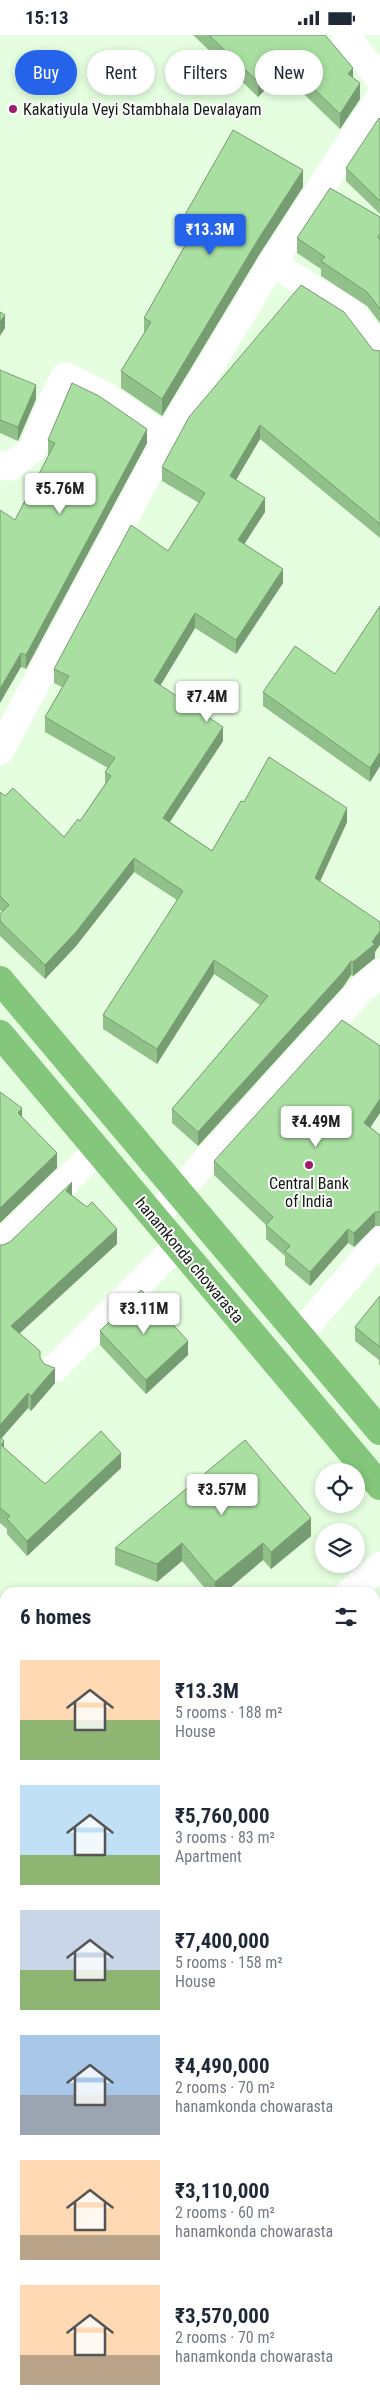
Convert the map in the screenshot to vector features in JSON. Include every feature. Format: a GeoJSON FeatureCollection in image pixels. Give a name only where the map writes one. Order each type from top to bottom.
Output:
{"type":"FeatureCollection","features":[{"type":"Feature","properties":{"kind":"highway"},"geometry":{"type":"LineString","coordinates":[[0,980],[380,1431]]}},
{"type":"Feature","properties":{"kind":"highway","name":"hanamkonda chowarasta"},"geometry":{"type":"LineString","coordinates":[[4,1047],[98,1150],[380,1486]]}},
{"type":"Feature","properties":{"kind":"street"},"geometry":{"type":"LineString","coordinates":[[345,35],[380,79]]}},
{"type":"Feature","properties":{"kind":"street"},"geometry":{"type":"LineString","coordinates":[[0,751],[167,438],[272,263],[380,97]]}},
{"type":"Feature","properties":{"kind":"street"},"geometry":{"type":"LineString","coordinates":[[272,263],[356,315],[380,350]]}},
{"type":"Feature","properties":{"kind":"street"},"geometry":{"type":"LineString","coordinates":[[0,463],[9,467],[33,449],[51,404],[65,376],[107,397],[167,438]]}},
{"type":"Feature","properties":{"kind":"street"},"geometry":{"type":"LineString","coordinates":[[154,1218],[180,1193],[360,991],[380,973]]}},
{"type":"Feature","properties":{"kind":"street"},"geometry":{"type":"LineString","coordinates":[[0,1245],[98,1150]]}},
{"type":"Feature","properties":{"kind":"street"},"geometry":{"type":"LineString","coordinates":[[298,1335],[380,1241]]}},
{"type":"Feature","properties":{"kind":"street"},"geometry":{"type":"LineString","coordinates":[[55,1367],[178,1245]]}},
{"type":"Feature","properties":{"kind":"street"},"geometry":{"type":"LineString","coordinates":[[356,1587],[380,1566]]}},
{"type":"Feature","properties":{"kind":"building"},"geometry":{"type":"Polygon","coordinates":[[[209,35],[325,35],[353,68],[348,74],[360,83],[340,114],[320,95],[323,95],[323,50],[255,50],[255,79],[245,70],[245,50],[225,50],[209,35]]]}},
{"type":"Feature","properties":{"kind":"building"},"geometry":{"type":"Polygon","coordinates":[[[380,119],[380,201],[346,168],[380,119]]]}},
{"type":"Feature","properties":{"kind":"building"},"geometry":{"type":"Polygon","coordinates":[[[233,130],[303,170],[259,238],[162,399],[121,371],[151,322],[144,318],[195,228],[182,220],[233,130]]]}},
{"type":"Feature","properties":{"kind":"building"},"geometry":{"type":"Polygon","coordinates":[[[330,188],[380,217],[380,233],[378,237],[380,240],[380,309],[367,292],[321,261],[325,257],[297,238],[330,188]]]}},
{"type":"Feature","properties":{"kind":"building"},"geometry":{"type":"Polygon","coordinates":[[[301,285],[344,312],[373,350],[380,351],[380,524],[260,425],[230,476],[265,498],[238,540],[283,569],[236,640],[195,613],[154,681],[223,727],[163,818],[212,851],[241,801],[244,802],[269,757],[347,808],[315,878],[380,922],[380,931],[372,942],[375,944],[353,962],[351,961],[198,1132],[172,1109],[268,996],[214,960],[157,1049],[103,1015],[183,891],[134,858],[76,932],[45,965],[0,921],[0,914],[9,905],[0,896],[0,792],[5,796],[13,788],[64,837],[78,819],[80,821],[111,776],[105,772],[115,758],[45,717],[69,676],[54,669],[131,525],[168,551],[205,493],[162,467],[189,417],[301,285]]]}},
{"type":"Feature","properties":{"kind":"building"},"geometry":{"type":"Polygon","coordinates":[[[0,312],[5,315],[0,322],[0,312]]]}},
{"type":"Feature","properties":{"kind":"building"},"geometry":{"type":"Polygon","coordinates":[[[0,370],[36,385],[18,427],[0,420],[0,370]]]}},
{"type":"Feature","properties":{"kind":"building"},"geometry":{"type":"Polygon","coordinates":[[[72,383],[99,396],[147,429],[26,655],[21,653],[0,689],[0,510],[15,520],[55,443],[48,440],[72,383]]]}},
{"type":"Feature","properties":{"kind":"building"},"geometry":{"type":"Polygon","coordinates":[[[380,606],[380,752],[370,768],[263,692],[295,646],[335,674],[380,606]]]}},
{"type":"Feature","properties":{"kind":"building"},"geometry":{"type":"Polygon","coordinates":[[[342,1020],[380,1046],[380,1099],[364,1123],[380,1135],[380,1212],[375,1212],[354,1233],[348,1229],[310,1272],[285,1251],[290,1246],[266,1225],[273,1217],[214,1161],[342,1020]]]}},
{"type":"Feature","properties":{"kind":"building"},"geometry":{"type":"Polygon","coordinates":[[[0,1092],[22,1108],[18,1113],[57,1153],[0,1208],[0,1092]]]}},
{"type":"Feature","properties":{"kind":"building"},"geometry":{"type":"Polygon","coordinates":[[[72,1182],[66,1191],[87,1207],[92,1202],[117,1229],[11,1326],[40,1351],[40,1358],[44,1364],[55,1368],[31,1396],[28,1393],[0,1425],[0,1245],[10,1242],[72,1182]]]}},
{"type":"Feature","properties":{"kind":"building"},"geometry":{"type":"Polygon","coordinates":[[[141,1290],[188,1341],[146,1380],[100,1331],[141,1290]]]}},
{"type":"Feature","properties":{"kind":"building"},"geometry":{"type":"Polygon","coordinates":[[[380,1296],[380,1347],[355,1327],[380,1296]]]}},
{"type":"Feature","properties":{"kind":"building"},"geometry":{"type":"Polygon","coordinates":[[[101,1431],[121,1453],[27,1541],[7,1519],[10,1516],[0,1508],[0,1437],[4,1441],[1,1445],[45,1484],[101,1431]]]}},
{"type":"Feature","properties":{"kind":"building"},"geometry":{"type":"Polygon","coordinates":[[[245,1440],[311,1518],[271,1552],[263,1543],[215,1582],[182,1543],[157,1564],[115,1548],[245,1440]]]}},
{"type":"Feature","properties":{"kind":"place","name":"Kakatiyula Veyi Stambhala Devalayam"},"geometry":{"type":"Point","coordinates":[13,109]}},
{"type":"Feature","properties":{"kind":"place","name":"Central Bank of India"},"geometry":{"type":"Point","coordinates":[309,1165]}}]}
